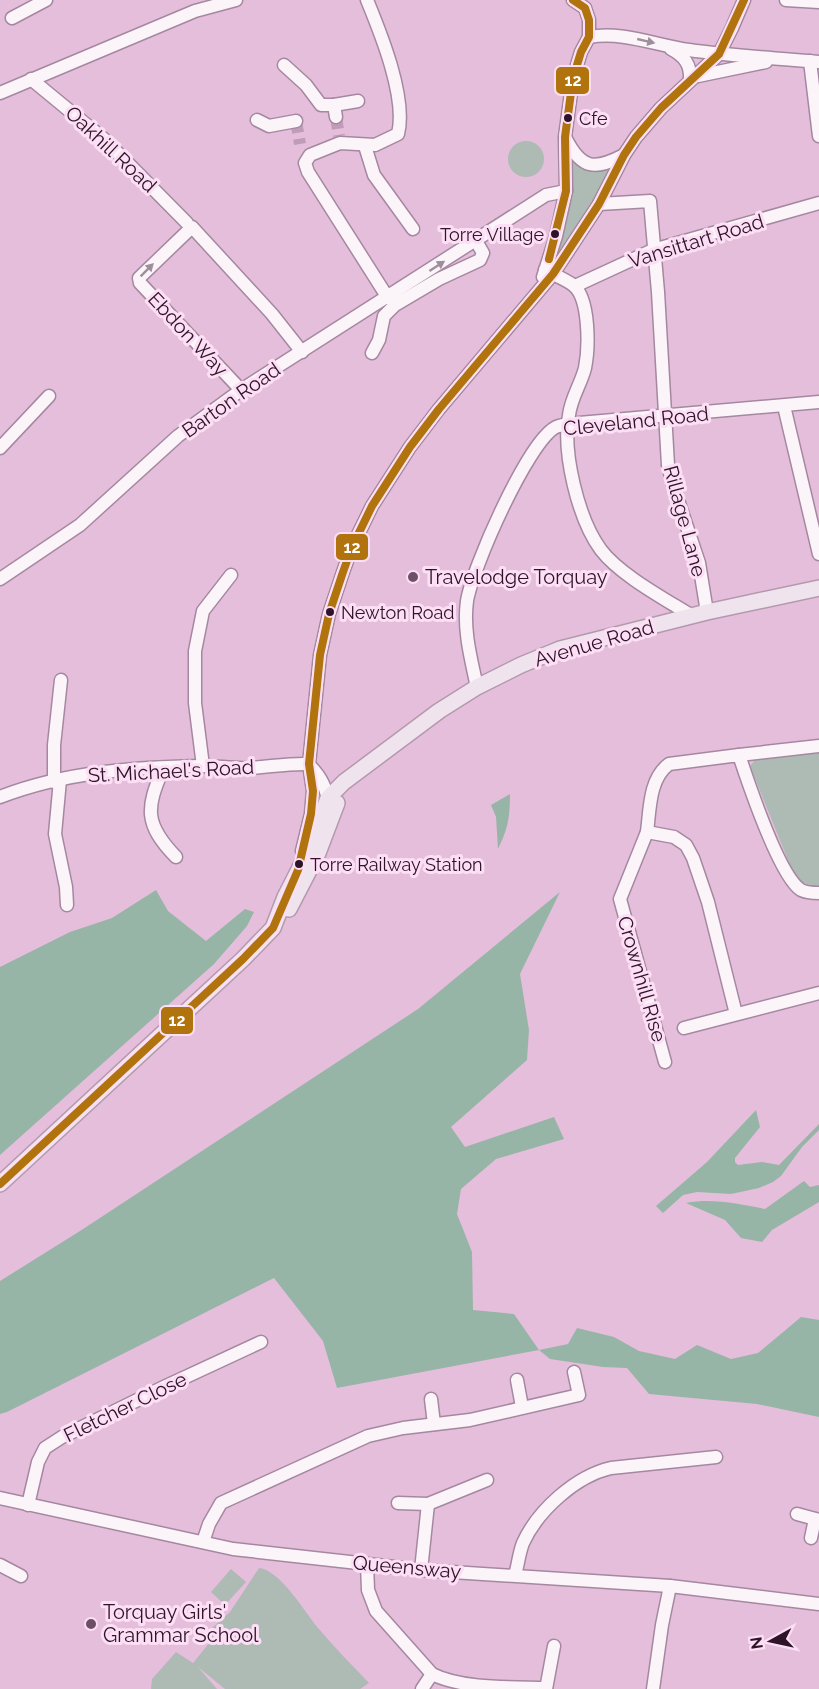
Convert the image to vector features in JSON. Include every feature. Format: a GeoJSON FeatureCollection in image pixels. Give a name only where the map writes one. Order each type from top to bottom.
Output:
{"type":"FeatureCollection","features":[{"type":"Feature","properties":{"kind":"main road","name":"Avenue Road"},"geometry":{"type":"LineString","coordinates":[[327,829],[328,798],[344,782],[438,711],[477,687],[521,665],[560,650],[700,614],[819,588]]}},
{"type":"Feature","properties":{"kind":"main road","name":"Avenue Road"},"geometry":{"type":"LineString","coordinates":[[298,870],[309,849],[327,829],[336,805],[362,769]]}},
{"type":"Feature","properties":{"kind":"main road"},"geometry":{"type":"LineString","coordinates":[[0,1184],[243,959],[273,928],[291,907],[327,829]]}},
{"type":"Feature","properties":{"kind":"main road"},"geometry":{"type":"LineString","coordinates":[[273,928],[298,870]]}},
{"type":"Feature","properties":{"kind":"street"},"geometry":{"type":"LineString","coordinates":[[12,18],[46,0]]}},
{"type":"Feature","properties":{"kind":"street"},"geometry":{"type":"LineString","coordinates":[[0,93],[195,11],[236,0]]}},
{"type":"Feature","properties":{"kind":"street"},"geometry":{"type":"LineString","coordinates":[[367,0],[386,47],[400,122],[398,134],[375,146],[339,140],[309,155],[305,163],[308,172],[388,298]]}},
{"type":"Feature","properties":{"kind":"street"},"geometry":{"type":"LineString","coordinates":[[549,272],[566,191],[565,137],[573,78],[581,52],[589,37],[589,20],[585,8],[573,0]]}},
{"type":"Feature","properties":{"kind":"street"},"geometry":{"type":"LineString","coordinates":[[298,870],[311,814],[313,791],[309,764],[320,655],[329,615],[343,572],[361,529],[383,487],[410,447],[439,409],[538,292],[549,272],[599,204],[624,155],[636,137],[661,108],[718,54],[744,0]]}},
{"type":"Feature","properties":{"kind":"street"},"geometry":{"type":"LineString","coordinates":[[786,0],[819,2]]}},
{"type":"Feature","properties":{"kind":"street"},"geometry":{"type":"LineString","coordinates":[[589,37],[618,35],[718,54],[815,61],[819,134]]}},
{"type":"Feature","properties":{"kind":"street"},"geometry":{"type":"LineString","coordinates":[[668,46],[682,55],[693,78]]}},
{"type":"Feature","properties":{"kind":"street"},"geometry":{"type":"LineString","coordinates":[[693,78],[779,60]]}},
{"type":"Feature","properties":{"kind":"street"},"geometry":{"type":"LineString","coordinates":[[284,65],[306,85],[321,105],[335,111],[358,101]]}},
{"type":"Feature","properties":{"kind":"street","name":"Oakhill Road"},"geometry":{"type":"LineString","coordinates":[[31,79],[105,140],[190,225],[272,314],[302,352]]}},
{"type":"Feature","properties":{"kind":"street"},"geometry":{"type":"LineString","coordinates":[[257,120],[269,126],[296,121]]}},
{"type":"Feature","properties":{"kind":"street"},"geometry":{"type":"LineString","coordinates":[[565,137],[573,152],[591,166],[608,163],[624,155]]}},
{"type":"Feature","properties":{"kind":"street"},"geometry":{"type":"LineString","coordinates":[[300,144],[309,155]]}},
{"type":"Feature","properties":{"kind":"street"},"geometry":{"type":"LineString","coordinates":[[365,146],[374,175],[413,229]]}},
{"type":"Feature","properties":{"kind":"street","name":"Barton Road"},"geometry":{"type":"LineString","coordinates":[[0,579],[80,525],[178,436],[241,390],[546,195],[566,191]]}},
{"type":"Feature","properties":{"kind":"street","name":"Rillage Lane"},"geometry":{"type":"LineString","coordinates":[[599,204],[650,201],[670,475],[699,563],[700,614]]}},
{"type":"Feature","properties":{"kind":"street","name":"Vansittart Road"},"geometry":{"type":"LineString","coordinates":[[575,286],[653,250],[819,203]]}},
{"type":"Feature","properties":{"kind":"street","name":"Ebdon Way"},"geometry":{"type":"LineString","coordinates":[[190,225],[139,278],[140,283],[241,390]]}},
{"type":"Feature","properties":{"kind":"street"},"geometry":{"type":"LineString","coordinates":[[372,353],[379,340],[384,316],[395,305],[439,279],[480,260],[483,253],[476,241]]}},
{"type":"Feature","properties":{"kind":"street"},"geometry":{"type":"LineString","coordinates":[[549,272],[575,286],[585,310],[587,353],[585,368],[572,401],[567,424],[578,503],[588,530],[602,551],[628,574],[700,614]]}},
{"type":"Feature","properties":{"kind":"street"},"geometry":{"type":"LineString","coordinates":[[0,448],[49,396]]}},
{"type":"Feature","properties":{"kind":"street","name":"Cleveland Road"},"geometry":{"type":"LineString","coordinates":[[477,687],[467,640],[467,599],[481,556],[519,475],[555,427],[567,424],[819,402]]}},
{"type":"Feature","properties":{"kind":"street"},"geometry":{"type":"LineString","coordinates":[[784,406],[819,554]]}},
{"type":"Feature","properties":{"kind":"street"},"geometry":{"type":"LineString","coordinates":[[203,766],[195,703],[195,651],[203,611],[231,575]]}},
{"type":"Feature","properties":{"kind":"street"},"geometry":{"type":"LineString","coordinates":[[61,680],[54,746],[57,781],[55,834],[66,887],[67,905]]}},
{"type":"Feature","properties":{"kind":"street","name":"Crownhill Rise"},"geometry":{"type":"LineString","coordinates":[[665,1062],[620,900],[647,832],[654,782],[669,764],[819,746]]}},
{"type":"Feature","properties":{"kind":"street"},"geometry":{"type":"LineString","coordinates":[[739,755],[761,815],[789,876],[801,890],[819,893]]}},
{"type":"Feature","properties":{"kind":"street"},"geometry":{"type":"LineString","coordinates":[[309,764],[318,774],[328,780],[344,782]]}},
{"type":"Feature","properties":{"kind":"street","name":"St. Michael's Road"},"geometry":{"type":"LineString","coordinates":[[0,797],[27,787],[87,774],[203,766],[248,768],[309,764]]}},
{"type":"Feature","properties":{"kind":"street"},"geometry":{"type":"LineString","coordinates":[[163,769],[154,790],[150,820],[166,847],[176,857]]}},
{"type":"Feature","properties":{"kind":"street"},"geometry":{"type":"LineString","coordinates":[[318,774],[328,798]]}},
{"type":"Feature","properties":{"kind":"street"},"geometry":{"type":"LineString","coordinates":[[647,832],[674,837],[686,845],[693,858],[708,902],[736,1014]]}},
{"type":"Feature","properties":{"kind":"street"},"geometry":{"type":"LineString","coordinates":[[684,1028],[819,993]]}},
{"type":"Feature","properties":{"kind":"street","name":"Fletcher Close"},"geometry":{"type":"LineString","coordinates":[[28,1505],[38,1462],[45,1448],[62,1437],[261,1342]]}},
{"type":"Feature","properties":{"kind":"street"},"geometry":{"type":"LineString","coordinates":[[203,1542],[209,1524],[221,1503],[368,1436],[403,1428],[470,1420],[579,1395],[574,1372]]}},
{"type":"Feature","properties":{"kind":"street"},"geometry":{"type":"LineString","coordinates":[[517,1380],[522,1407]]}},
{"type":"Feature","properties":{"kind":"street"},"geometry":{"type":"LineString","coordinates":[[431,1399],[434,1424]]}},
{"type":"Feature","properties":{"kind":"street"},"geometry":{"type":"LineString","coordinates":[[515,1575],[521,1546],[528,1531],[577,1480],[611,1468],[716,1457]]}},
{"type":"Feature","properties":{"kind":"street"},"geometry":{"type":"LineString","coordinates":[[398,1503],[428,1504],[487,1480]]}},
{"type":"Feature","properties":{"kind":"street","name":"Queensway"},"geometry":{"type":"LineString","coordinates":[[0,1498],[233,1549],[421,1570],[670,1586],[819,1604]]}},
{"type":"Feature","properties":{"kind":"street"},"geometry":{"type":"LineString","coordinates":[[421,1570],[428,1504]]}},
{"type":"Feature","properties":{"kind":"street"},"geometry":{"type":"LineString","coordinates":[[796,1514],[817,1520],[811,1538]]}},
{"type":"Feature","properties":{"kind":"street"},"geometry":{"type":"LineString","coordinates":[[367,1564],[368,1590],[376,1611],[432,1674],[442,1680],[462,1686],[546,1688],[554,1646]]}},
{"type":"Feature","properties":{"kind":"street"},"geometry":{"type":"LineString","coordinates":[[0,1565],[21,1576]]}},
{"type":"Feature","properties":{"kind":"street"},"geometry":{"type":"LineString","coordinates":[[653,1689],[670,1586]]}},
{"type":"Feature","properties":{"kind":"street"},"geometry":{"type":"LineString","coordinates":[[422,1689],[432,1674]]}},
{"type":"Feature","properties":{"kind":"shaded area"},"geometry":{"type":"Polygon","coordinates":[[[565,137],[586,164],[624,155],[553,274],[565,137]]]}},
{"type":"Feature","properties":{"kind":"shaded area"},"geometry":{"type":"Polygon","coordinates":[[[526,141],[539,146],[544,159],[539,172],[526,177],[513,172],[508,159],[513,146],[526,141]]]}},
{"type":"Feature","properties":{"kind":"shaded area"},"geometry":{"type":"Polygon","coordinates":[[[819,752],[819,886],[805,883],[794,875],[750,766],[755,760],[819,752]]]}},
{"type":"Feature","properties":{"kind":"shaded area"},"geometry":{"type":"Polygon","coordinates":[[[259,1568],[275,1576],[292,1593],[318,1628],[369,1683],[360,1689],[225,1689],[198,1667],[217,1689],[151,1689],[152,1679],[176,1652],[193,1663],[210,1642],[213,1627],[230,1612],[259,1568]]]}},
{"type":"Feature","properties":{"kind":"shaded area"},"geometry":{"type":"Polygon","coordinates":[[[231,1569],[246,1582],[225,1605],[211,1592],[231,1569]]]}},
{"type":"Feature","properties":{"kind":"green space"},"geometry":{"type":"Polygon","coordinates":[[[510,794],[508,823],[498,849],[496,817],[491,805],[510,794]]]}},
{"type":"Feature","properties":{"kind":"green space"},"geometry":{"type":"Polygon","coordinates":[[[156,890],[168,911],[206,941],[245,909],[254,912],[247,926],[214,964],[0,1155],[0,967],[70,932],[112,918],[156,890]]]}},
{"type":"Feature","properties":{"kind":"green space"},"geometry":{"type":"Polygon","coordinates":[[[560,892],[520,974],[529,1030],[527,1060],[451,1127],[465,1147],[554,1117],[564,1139],[496,1159],[461,1189],[457,1214],[472,1252],[473,1310],[514,1314],[539,1350],[337,1388],[323,1341],[274,1278],[0,1414],[0,1281],[418,1009],[560,892]]]}},
{"type":"Feature","properties":{"kind":"green space"},"geometry":{"type":"Polygon","coordinates":[[[756,1110],[760,1127],[735,1158],[738,1165],[762,1162],[779,1165],[819,1124],[819,1130],[802,1147],[781,1176],[773,1182],[759,1188],[731,1194],[697,1192],[683,1195],[663,1213],[656,1206],[707,1162],[756,1110]]]}},
{"type":"Feature","properties":{"kind":"green space"},"geometry":{"type":"Polygon","coordinates":[[[804,1181],[810,1187],[819,1185],[819,1202],[772,1230],[762,1242],[741,1238],[725,1220],[686,1203],[716,1201],[765,1209],[804,1181]]]}},
{"type":"Feature","properties":{"kind":"green space"},"geometry":{"type":"Polygon","coordinates":[[[801,1317],[819,1320],[819,1417],[757,1404],[649,1394],[627,1368],[550,1359],[539,1350],[568,1344],[577,1328],[614,1337],[639,1351],[675,1359],[697,1345],[731,1359],[758,1353],[801,1317]]]}},
{"type":"Feature","properties":{"kind":"tunnel"},"geometry":{"type":"LineString","coordinates":[[336,117],[339,136]]}},
{"type":"Feature","properties":{"kind":"tunnel"},"geometry":{"type":"LineString","coordinates":[[296,121],[300,144]]}},
{"type":"Feature","properties":{"kind":"transit line","name":"12"},"geometry":{"type":"LineString","coordinates":[[549,259],[566,191],[565,137],[573,78],[581,52],[589,37],[589,20],[585,8],[573,0]]}},
{"type":"Feature","properties":{"kind":"transit line","name":"12"},"geometry":{"type":"LineString","coordinates":[[0,1184],[243,959],[273,928],[298,870],[311,814],[313,791],[309,764],[320,655],[329,614],[352,547],[372,506],[410,447],[439,409],[553,274],[599,204],[624,155],[636,137],[661,108],[719,54],[744,0]]}},
{"type":"Feature","properties":{"kind":"place","name":"Cfe"},"geometry":{"type":"Point","coordinates":[568,118]}},
{"type":"Feature","properties":{"kind":"place","name":"Torre Village"},"geometry":{"type":"Point","coordinates":[555,234]}},
{"type":"Feature","properties":{"kind":"place","name":"Travelodge Torquay"},"geometry":{"type":"Point","coordinates":[413,577]}},
{"type":"Feature","properties":{"kind":"place","name":"Newton Road"},"geometry":{"type":"Point","coordinates":[330,612]}},
{"type":"Feature","properties":{"kind":"place","name":"Torre Railway Station"},"geometry":{"type":"Point","coordinates":[299,864]}},
{"type":"Feature","properties":{"kind":"place","name":"Torquay Girls' Grammar School"},"geometry":{"type":"Point","coordinates":[91,1624]}}]}
